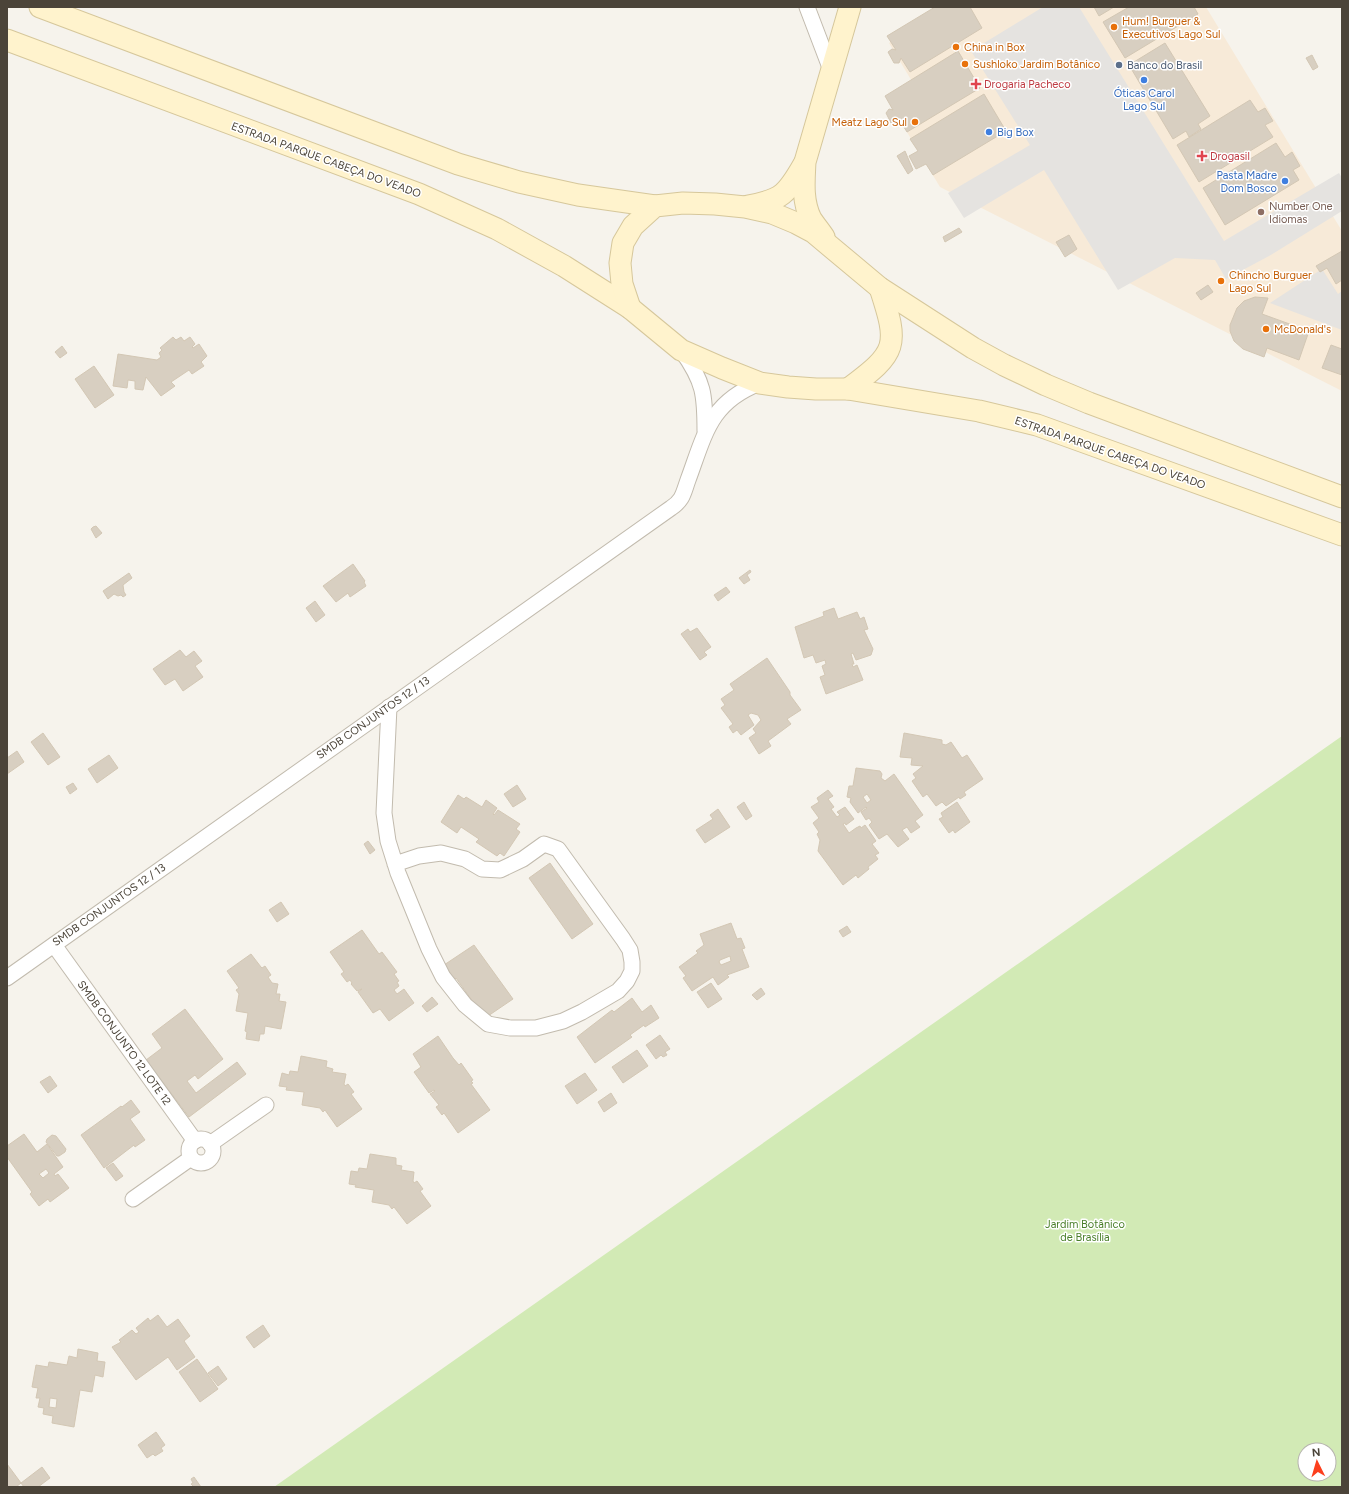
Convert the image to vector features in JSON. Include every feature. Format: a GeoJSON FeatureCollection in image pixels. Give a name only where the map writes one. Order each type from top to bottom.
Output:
{"type":"FeatureCollection","features":[{"type":"Feature","properties":{"kind":"main road"},"geometry":{"type":"LineString","coordinates":[[40,7],[458,164],[519,182],[578,195],[655,206],[683,203],[745,206],[766,203],[778,198],[787,191],[794,183],[805,162],[850,7]]}},
{"type":"Feature","properties":{"kind":"main road","name":"ESTRADA PARQUE CABEÇA DO VEADO"},"geometry":{"type":"LineString","coordinates":[[7,40],[418,194],[497,229],[564,266],[630,308],[681,350],[760,383],[816,389],[848,389],[979,411],[1037,426],[1097,446],[1342,535]]}},
{"type":"Feature","properties":{"kind":"main road"},"geometry":{"type":"LineString","coordinates":[[805,162],[804,185],[806,204],[811,218],[828,243]]}},
{"type":"Feature","properties":{"kind":"main road"},"geometry":{"type":"LineString","coordinates":[[630,308],[622,284],[620,263],[624,243],[633,226],[655,206]]}},
{"type":"Feature","properties":{"kind":"main road"},"geometry":{"type":"LineString","coordinates":[[745,206],[796,222],[813,232],[880,288],[973,348],[1046,385],[1089,403],[1342,497]]}},
{"type":"Feature","properties":{"kind":"main road"},"geometry":{"type":"LineString","coordinates":[[848,389],[871,372],[883,360],[891,348],[892,332],[889,316],[880,288]]}},
{"type":"Feature","properties":{"kind":"street"},"geometry":{"type":"LineString","coordinates":[[807,7],[831,70]]}},
{"type":"Feature","properties":{"kind":"street","name":"SMDB CONJUNTOS 12 / 13"},"geometry":{"type":"LineString","coordinates":[[681,350],[693,367],[702,388],[705,408],[705,432]]}},
{"type":"Feature","properties":{"kind":"street","name":"SMDB CONJUNTOS 12 / 13"},"geometry":{"type":"LineString","coordinates":[[7,978],[389,706],[680,502],[705,432],[716,413],[732,397],[745,389],[760,383]]}},
{"type":"Feature","properties":{"kind":"street"},"geometry":{"type":"LineString","coordinates":[[389,706],[384,813],[388,842],[395,864],[429,949],[443,976],[465,1005],[488,1024],[510,1028],[536,1028],[563,1021],[618,991],[627,981],[632,971],[630,950],[558,849],[544,844],[523,859],[500,870],[482,869],[465,859],[442,853],[419,856],[395,864]]}},
{"type":"Feature","properties":{"kind":"street","name":"SMDB CONJUNTO 12 LOTE 12"},"geometry":{"type":"LineString","coordinates":[[54,945],[195,1141]]}},
{"type":"Feature","properties":{"kind":"street"},"geometry":{"type":"LineString","coordinates":[[210,1144],[266,1105]]}},
{"type":"Feature","properties":{"kind":"street"},"geometry":{"type":"LineString","coordinates":[[203,1140],[210,1144],[212,1154],[208,1161],[198,1163],[191,1158],[189,1150],[190,1146],[195,1141],[203,1140]]}},
{"type":"Feature","properties":{"kind":"street"},"geometry":{"type":"LineString","coordinates":[[133,1199],[191,1158]]}},
{"type":"Feature","properties":{"kind":"shaded area"},"geometry":{"type":"Polygon","coordinates":[[[949,7],[1206,7],[1342,231],[1342,391],[940,187],[887,99],[913,83],[889,43],[949,7]]]}},
{"type":"Feature","properties":{"kind":"shaded area"},"geometry":{"type":"Polygon","coordinates":[[[1043,7],[1079,7],[1224,241],[1339,173],[1342,178],[1342,211],[1269,256],[1226,279],[1215,260],[1175,258],[1118,290],[1044,170],[964,218],[948,193],[1030,145],[971,51],[1043,7]]]}},
{"type":"Feature","properties":{"kind":"shaded area"},"geometry":{"type":"Polygon","coordinates":[[[1322,269],[1338,294],[1342,291],[1342,330],[1270,303],[1322,269]]]}},
{"type":"Feature","properties":{"kind":"green space","name":"Jardim Botânico de Brasília"},"geometry":{"type":"Polygon","coordinates":[[[1342,736],[1342,1487],[274,1487],[1342,736]]]}},
{"type":"Feature","properties":{"kind":"building"},"geometry":{"type":"Polygon","coordinates":[[[935,7],[970,7],[982,28],[910,72],[901,58],[899,63],[894,63],[888,52],[892,49],[896,50],[887,36],[935,7]]]}},
{"type":"Feature","properties":{"kind":"building"},"geometry":{"type":"Polygon","coordinates":[[[1094,7],[1114,7],[1099,16],[1094,7]]]}},
{"type":"Feature","properties":{"kind":"building"},"geometry":{"type":"Polygon","coordinates":[[[1129,7],[1194,7],[1198,14],[1125,58],[1103,22],[1129,7]]]}},
{"type":"Feature","properties":{"kind":"building"},"geometry":{"type":"Polygon","coordinates":[[[1165,43],[1210,116],[1198,124],[1201,129],[1189,137],[1186,131],[1173,139],[1129,65],[1165,43]]]}},
{"type":"Feature","properties":{"kind":"building"},"geometry":{"type":"Polygon","coordinates":[[[958,51],[980,88],[907,132],[899,119],[896,123],[891,123],[886,113],[889,109],[893,110],[885,96],[958,51]]]}},
{"type":"Feature","properties":{"kind":"building"},"geometry":{"type":"Polygon","coordinates":[[[1312,55],[1318,67],[1313,70],[1306,58],[1312,55]]]}},
{"type":"Feature","properties":{"kind":"building"},"geometry":{"type":"Polygon","coordinates":[[[984,94],[1006,131],[933,175],[926,164],[916,169],[909,156],[918,151],[910,139],[984,94]]]}},
{"type":"Feature","properties":{"kind":"building"},"geometry":{"type":"Polygon","coordinates":[[[1250,100],[1258,112],[1265,108],[1273,121],[1265,125],[1273,137],[1199,182],[1177,145],[1250,100]]]}},
{"type":"Feature","properties":{"kind":"building"},"geometry":{"type":"Polygon","coordinates":[[[1276,143],[1285,157],[1292,152],[1300,166],[1293,170],[1299,180],[1225,225],[1203,188],[1276,143]]]}},
{"type":"Feature","properties":{"kind":"building"},"geometry":{"type":"Polygon","coordinates":[[[905,151],[913,170],[908,174],[897,156],[905,151]]]}},
{"type":"Feature","properties":{"kind":"building"},"geometry":{"type":"Polygon","coordinates":[[[959,228],[962,232],[945,242],[943,237],[959,228]]]}},
{"type":"Feature","properties":{"kind":"building"},"geometry":{"type":"Polygon","coordinates":[[[1069,235],[1077,249],[1065,257],[1056,242],[1069,235]]]}},
{"type":"Feature","properties":{"kind":"building"},"geometry":{"type":"Polygon","coordinates":[[[1342,251],[1342,280],[1336,284],[1327,268],[1320,272],[1316,266],[1342,251]]]}},
{"type":"Feature","properties":{"kind":"building"},"geometry":{"type":"Polygon","coordinates":[[[1208,285],[1213,292],[1201,300],[1196,293],[1208,285]]]}},
{"type":"Feature","properties":{"kind":"building","name":"McDonald's"},"geometry":{"type":"Polygon","coordinates":[[[1255,297],[1268,298],[1262,314],[1309,331],[1299,360],[1267,348],[1264,357],[1243,349],[1234,341],[1230,331],[1230,325],[1237,308],[1244,301],[1255,297]]]}},
{"type":"Feature","properties":{"kind":"building"},"geometry":{"type":"Polygon","coordinates":[[[173,337],[176,340],[181,337],[184,341],[190,337],[195,344],[192,347],[193,348],[199,344],[207,356],[201,362],[204,366],[192,374],[189,370],[171,382],[175,386],[161,396],[146,377],[143,390],[135,389],[135,381],[128,380],[127,388],[113,386],[118,354],[157,360],[161,357],[159,353],[162,350],[160,348],[173,337]]]}},
{"type":"Feature","properties":{"kind":"building"},"geometry":{"type":"Polygon","coordinates":[[[1331,345],[1342,349],[1342,375],[1322,368],[1331,345]]]}},
{"type":"Feature","properties":{"kind":"building"},"geometry":{"type":"Polygon","coordinates":[[[62,346],[67,353],[60,358],[55,352],[62,346]]]}},
{"type":"Feature","properties":{"kind":"building"},"geometry":{"type":"Polygon","coordinates":[[[94,366],[114,395],[95,408],[75,379],[94,366]]]}},
{"type":"Feature","properties":{"kind":"building"},"geometry":{"type":"Polygon","coordinates":[[[96,526],[102,533],[96,538],[91,529],[96,526]]]}},
{"type":"Feature","properties":{"kind":"building"},"geometry":{"type":"Polygon","coordinates":[[[353,564],[365,581],[366,586],[350,597],[348,593],[336,602],[323,586],[353,564]]]}},
{"type":"Feature","properties":{"kind":"building"},"geometry":{"type":"Polygon","coordinates":[[[750,570],[751,572],[747,575],[750,580],[744,584],[739,578],[750,570]]]}},
{"type":"Feature","properties":{"kind":"building"},"geometry":{"type":"Polygon","coordinates":[[[129,573],[132,578],[123,585],[126,595],[123,597],[121,595],[118,596],[114,594],[108,599],[103,591],[129,573]]]}},
{"type":"Feature","properties":{"kind":"building"},"geometry":{"type":"Polygon","coordinates":[[[726,587],[730,592],[718,601],[714,595],[726,587]]]}},
{"type":"Feature","properties":{"kind":"building"},"geometry":{"type":"Polygon","coordinates":[[[315,601],[325,615],[316,622],[306,608],[315,601]]]}},
{"type":"Feature","properties":{"kind":"building"},"geometry":{"type":"Polygon","coordinates":[[[834,608],[838,619],[857,612],[860,619],[864,617],[868,629],[864,630],[873,649],[871,655],[856,660],[853,653],[851,654],[854,664],[852,664],[853,667],[857,665],[863,680],[826,694],[820,677],[825,675],[822,666],[826,664],[825,660],[816,663],[813,655],[804,658],[795,627],[824,616],[823,612],[834,608]]]}},
{"type":"Feature","properties":{"kind":"building"},"geometry":{"type":"Polygon","coordinates":[[[697,628],[711,647],[704,652],[707,655],[700,660],[681,634],[688,629],[690,632],[697,628]]]}},
{"type":"Feature","properties":{"kind":"building"},"geometry":{"type":"Polygon","coordinates":[[[180,650],[186,657],[194,651],[202,661],[195,666],[203,677],[183,691],[175,679],[165,685],[153,669],[180,650]]]}},
{"type":"Feature","properties":{"kind":"building"},"geometry":{"type":"Polygon","coordinates":[[[767,658],[801,710],[787,719],[791,724],[768,741],[771,746],[759,754],[749,738],[756,733],[753,729],[761,720],[758,715],[751,713],[748,715],[754,725],[741,735],[737,730],[733,733],[729,727],[733,724],[721,708],[725,705],[721,699],[734,690],[730,684],[767,658]]]}},
{"type":"Feature","properties":{"kind":"building"},"geometry":{"type":"Polygon","coordinates":[[[43,733],[60,757],[48,765],[31,742],[43,733]]]}},
{"type":"Feature","properties":{"kind":"building"},"geometry":{"type":"Polygon","coordinates":[[[904,733],[942,740],[942,744],[946,745],[951,742],[962,758],[967,755],[983,779],[964,792],[966,795],[960,799],[959,797],[946,806],[942,802],[936,806],[927,794],[923,797],[912,781],[916,778],[913,774],[923,766],[911,765],[912,758],[900,757],[904,733]]]}},
{"type":"Feature","properties":{"kind":"building"},"geometry":{"type":"Polygon","coordinates":[[[17,751],[24,762],[7,774],[7,758],[17,751]]]}},
{"type":"Feature","properties":{"kind":"building"},"geometry":{"type":"Polygon","coordinates":[[[109,755],[118,768],[97,783],[88,769],[109,755]]]}},
{"type":"Feature","properties":{"kind":"building"},"geometry":{"type":"Polygon","coordinates":[[[856,768],[880,771],[882,774],[881,778],[885,781],[894,774],[923,815],[915,821],[920,827],[911,833],[907,827],[902,830],[909,839],[898,847],[887,834],[879,839],[869,825],[872,822],[869,818],[866,820],[861,812],[867,808],[866,807],[858,813],[850,802],[851,798],[847,797],[849,786],[853,786],[856,768]],[[867,794],[863,797],[867,803],[871,800],[867,794]]]}},
{"type":"Feature","properties":{"kind":"building"},"geometry":{"type":"Polygon","coordinates":[[[73,783],[77,789],[70,794],[66,787],[73,783]]]}},
{"type":"Feature","properties":{"kind":"building"},"geometry":{"type":"Polygon","coordinates":[[[517,785],[526,799],[513,807],[504,794],[517,785]]]}},
{"type":"Feature","properties":{"kind":"building"},"geometry":{"type":"Polygon","coordinates":[[[828,790],[833,796],[828,799],[834,807],[831,809],[837,817],[840,815],[837,812],[845,807],[854,819],[846,825],[845,823],[843,824],[849,833],[860,826],[861,828],[865,825],[876,841],[872,844],[879,853],[875,855],[878,859],[868,867],[869,869],[858,878],[856,875],[843,885],[818,851],[820,840],[817,834],[819,832],[813,823],[819,818],[811,807],[819,802],[817,798],[828,790]]]}},
{"type":"Feature","properties":{"kind":"building"},"geometry":{"type":"Polygon","coordinates":[[[458,795],[464,799],[466,797],[482,807],[486,800],[497,808],[493,814],[494,815],[498,810],[520,824],[516,829],[520,832],[504,856],[500,853],[497,856],[476,842],[479,839],[461,827],[457,833],[441,822],[458,795]]]}},
{"type":"Feature","properties":{"kind":"building"},"geometry":{"type":"Polygon","coordinates":[[[744,802],[752,816],[746,820],[737,807],[744,802]]]}},
{"type":"Feature","properties":{"kind":"building"},"geometry":{"type":"Polygon","coordinates":[[[957,802],[970,822],[955,833],[953,830],[949,833],[939,819],[943,817],[941,813],[957,802]]]}},
{"type":"Feature","properties":{"kind":"building"},"geometry":{"type":"Polygon","coordinates":[[[718,809],[730,827],[705,843],[696,830],[713,819],[710,815],[718,809]]]}},
{"type":"Feature","properties":{"kind":"building"},"geometry":{"type":"Polygon","coordinates":[[[368,841],[375,850],[370,854],[364,844],[368,841]]]}},
{"type":"Feature","properties":{"kind":"building"},"geometry":{"type":"Polygon","coordinates":[[[550,863],[593,924],[572,939],[529,878],[550,863]]]}},
{"type":"Feature","properties":{"kind":"building"},"geometry":{"type":"Polygon","coordinates":[[[281,902],[289,914],[277,922],[269,910],[281,902]]]}},
{"type":"Feature","properties":{"kind":"building"},"geometry":{"type":"Polygon","coordinates":[[[731,923],[737,939],[741,938],[745,948],[742,949],[749,967],[727,975],[729,977],[718,985],[713,977],[692,991],[683,978],[686,976],[679,967],[698,953],[696,951],[704,945],[700,934],[731,923]],[[730,956],[720,960],[719,962],[721,965],[731,961],[730,956]]]}},
{"type":"Feature","properties":{"kind":"building"},"geometry":{"type":"Polygon","coordinates":[[[847,926],[851,932],[843,937],[839,931],[847,926]]]}},
{"type":"Feature","properties":{"kind":"building"},"geometry":{"type":"Polygon","coordinates":[[[362,930],[379,954],[382,952],[397,972],[394,974],[399,981],[397,982],[399,986],[394,990],[397,994],[404,989],[414,1003],[389,1021],[380,1009],[373,1013],[358,992],[362,989],[357,991],[351,984],[352,983],[350,980],[347,982],[341,974],[344,972],[330,952],[362,930]]]}},
{"type":"Feature","properties":{"kind":"building"},"geometry":{"type":"Polygon","coordinates":[[[474,945],[513,999],[488,1016],[484,1011],[481,1013],[456,978],[455,979],[444,965],[474,945]]]}},
{"type":"Feature","properties":{"kind":"building"},"geometry":{"type":"Polygon","coordinates":[[[251,954],[262,968],[265,966],[271,975],[268,977],[272,983],[278,984],[276,994],[280,994],[279,1001],[286,1002],[281,1029],[265,1026],[264,1034],[260,1034],[259,1041],[246,1039],[247,1032],[245,1031],[248,1013],[236,1011],[239,994],[236,990],[239,988],[227,971],[251,954]]]}},
{"type":"Feature","properties":{"kind":"building"},"geometry":{"type":"Polygon","coordinates":[[[711,983],[722,999],[708,1008],[697,992],[711,983]]]}},
{"type":"Feature","properties":{"kind":"building"},"geometry":{"type":"Polygon","coordinates":[[[761,988],[765,994],[757,1000],[752,995],[761,988]]]}},
{"type":"Feature","properties":{"kind":"building"},"geometry":{"type":"Polygon","coordinates":[[[432,997],[438,1004],[427,1012],[422,1006],[432,997]]]}},
{"type":"Feature","properties":{"kind":"building"},"geometry":{"type":"Polygon","coordinates":[[[632,998],[642,1012],[651,1005],[659,1018],[645,1027],[644,1025],[630,1035],[632,1037],[595,1063],[577,1037],[612,1010],[614,1012],[632,998]]]}},
{"type":"Feature","properties":{"kind":"building"},"geometry":{"type":"Polygon","coordinates":[[[185,1009],[223,1059],[198,1079],[195,1075],[187,1081],[196,1093],[237,1062],[246,1074],[189,1117],[146,1060],[162,1048],[152,1034],[185,1009]]]}},
{"type":"Feature","properties":{"kind":"building"},"geometry":{"type":"Polygon","coordinates":[[[660,1035],[670,1049],[665,1052],[667,1055],[663,1057],[661,1055],[656,1059],[646,1045],[660,1035]]]}},
{"type":"Feature","properties":{"kind":"building"},"geometry":{"type":"Polygon","coordinates":[[[438,1036],[453,1058],[459,1065],[461,1063],[473,1080],[471,1081],[473,1083],[471,1084],[490,1110],[458,1133],[444,1113],[442,1115],[436,1107],[439,1105],[430,1094],[435,1091],[434,1090],[429,1093],[414,1072],[421,1067],[413,1054],[438,1036]]]}},
{"type":"Feature","properties":{"kind":"building"},"geometry":{"type":"Polygon","coordinates":[[[637,1050],[648,1066],[623,1083],[612,1067],[637,1050]]]}},
{"type":"Feature","properties":{"kind":"building"},"geometry":{"type":"Polygon","coordinates":[[[301,1056],[327,1061],[326,1067],[333,1069],[332,1072],[346,1074],[344,1084],[345,1086],[348,1084],[354,1092],[351,1094],[362,1109],[337,1127],[325,1110],[323,1112],[320,1108],[302,1105],[304,1092],[286,1090],[287,1087],[279,1086],[282,1073],[289,1075],[290,1071],[298,1072],[301,1056]]]}},
{"type":"Feature","properties":{"kind":"building"},"geometry":{"type":"Polygon","coordinates":[[[585,1073],[597,1090],[577,1104],[565,1086],[585,1073]]]}},
{"type":"Feature","properties":{"kind":"building"},"geometry":{"type":"Polygon","coordinates":[[[50,1076],[57,1086],[48,1093],[40,1082],[50,1076]]]}},
{"type":"Feature","properties":{"kind":"building"},"geometry":{"type":"Polygon","coordinates":[[[611,1093],[617,1103],[604,1112],[598,1102],[611,1093]]]}},
{"type":"Feature","properties":{"kind":"building"},"geometry":{"type":"Polygon","coordinates":[[[131,1100],[140,1112],[130,1119],[145,1140],[135,1147],[134,1145],[104,1168],[81,1135],[131,1100]]]}},
{"type":"Feature","properties":{"kind":"building"},"geometry":{"type":"Polygon","coordinates":[[[24,1134],[37,1152],[47,1144],[63,1167],[54,1174],[55,1176],[58,1174],[69,1188],[50,1202],[48,1199],[39,1206],[30,1194],[32,1192],[7,1157],[7,1146],[24,1134]],[[46,1169],[39,1174],[43,1178],[49,1173],[46,1169]]]}},
{"type":"Feature","properties":{"kind":"building"},"geometry":{"type":"Polygon","coordinates":[[[52,1135],[56,1136],[66,1149],[65,1152],[59,1156],[57,1156],[46,1142],[52,1135]]]}},
{"type":"Feature","properties":{"kind":"building"},"geometry":{"type":"Polygon","coordinates":[[[370,1154],[396,1158],[396,1165],[402,1166],[401,1170],[414,1172],[414,1183],[417,1181],[423,1189],[420,1191],[431,1206],[407,1224],[394,1207],[392,1209],[389,1205],[372,1202],[374,1190],[355,1187],[356,1185],[349,1184],[351,1171],[358,1172],[359,1168],[367,1169],[370,1154]]]}},
{"type":"Feature","properties":{"kind":"building"},"geometry":{"type":"Polygon","coordinates":[[[113,1163],[123,1176],[116,1181],[106,1168],[113,1163]]]}},
{"type":"Feature","properties":{"kind":"building"},"geometry":{"type":"Polygon","coordinates":[[[158,1315],[167,1327],[178,1319],[190,1336],[184,1341],[195,1357],[177,1370],[168,1357],[136,1380],[112,1347],[121,1342],[119,1340],[132,1330],[136,1334],[139,1332],[136,1328],[148,1318],[150,1321],[158,1315]]]}},
{"type":"Feature","properties":{"kind":"building"},"geometry":{"type":"Polygon","coordinates":[[[263,1325],[270,1336],[254,1348],[246,1337],[263,1325]]]}},
{"type":"Feature","properties":{"kind":"building"},"geometry":{"type":"Polygon","coordinates":[[[78,1349],[98,1353],[97,1361],[105,1362],[103,1377],[95,1375],[92,1392],[80,1390],[74,1427],[52,1423],[53,1416],[43,1414],[44,1408],[38,1407],[40,1398],[36,1398],[38,1388],[32,1387],[36,1365],[48,1367],[49,1362],[67,1365],[69,1356],[77,1358],[78,1349]],[[50,1398],[49,1407],[56,1408],[57,1399],[50,1398]]]}},
{"type":"Feature","properties":{"kind":"building"},"geometry":{"type":"Polygon","coordinates":[[[197,1359],[218,1389],[200,1402],[179,1372],[197,1359]]]}},
{"type":"Feature","properties":{"kind":"building"},"geometry":{"type":"Polygon","coordinates":[[[218,1366],[227,1379],[218,1386],[208,1373],[218,1366]]]}},
{"type":"Feature","properties":{"kind":"building"},"geometry":{"type":"Polygon","coordinates":[[[156,1432],[165,1445],[161,1448],[163,1451],[155,1456],[153,1454],[147,1458],[138,1445],[156,1432]]]}},
{"type":"Feature","properties":{"kind":"building"},"geometry":{"type":"Polygon","coordinates":[[[7,1464],[21,1483],[16,1487],[7,1487],[7,1464]]]}},
{"type":"Feature","properties":{"kind":"building"},"geometry":{"type":"Polygon","coordinates":[[[42,1467],[50,1478],[38,1487],[24,1487],[21,1483],[42,1467]]]}},
{"type":"Feature","properties":{"kind":"building"},"geometry":{"type":"Polygon","coordinates":[[[194,1477],[201,1487],[194,1487],[191,1484],[193,1483],[191,1479],[194,1477]]]}},
{"type":"Feature","properties":{"kind":"place","name":"Hum! Burguer & Executivos Lago Sul"},"geometry":{"type":"Point","coordinates":[1114,27]}},
{"type":"Feature","properties":{"kind":"place","name":"China in Box"},"geometry":{"type":"Point","coordinates":[956,47]}},
{"type":"Feature","properties":{"kind":"place","name":"Sushloko Jardim Botânico"},"geometry":{"type":"Point","coordinates":[965,64]}},
{"type":"Feature","properties":{"kind":"place","name":"Banco do Brasil"},"geometry":{"type":"Point","coordinates":[1119,65]}},
{"type":"Feature","properties":{"kind":"place","name":"Óticas Carol Lago Sul"},"geometry":{"type":"Point","coordinates":[1144,80]}},
{"type":"Feature","properties":{"kind":"place","name":"Drogaria Pacheco"},"geometry":{"type":"Point","coordinates":[976,84]}},
{"type":"Feature","properties":{"kind":"place","name":"Meatz Lago Sul"},"geometry":{"type":"Point","coordinates":[915,122]}},
{"type":"Feature","properties":{"kind":"place","name":"Big Box"},"geometry":{"type":"Point","coordinates":[989,132]}},
{"type":"Feature","properties":{"kind":"place","name":"Drogasil"},"geometry":{"type":"Point","coordinates":[1202,156]}},
{"type":"Feature","properties":{"kind":"place","name":"Pasta Madre Dom Bosco"},"geometry":{"type":"Point","coordinates":[1285,181]}},
{"type":"Feature","properties":{"kind":"place","name":"Number One Idiomas"},"geometry":{"type":"Point","coordinates":[1261,212]}},
{"type":"Feature","properties":{"kind":"place","name":"Chincho Burguer Lago Sul"},"geometry":{"type":"Point","coordinates":[1221,281]}},
{"type":"Feature","properties":{"kind":"place","name":"McDonald's"},"geometry":{"type":"Point","coordinates":[1266,329]}}]}
